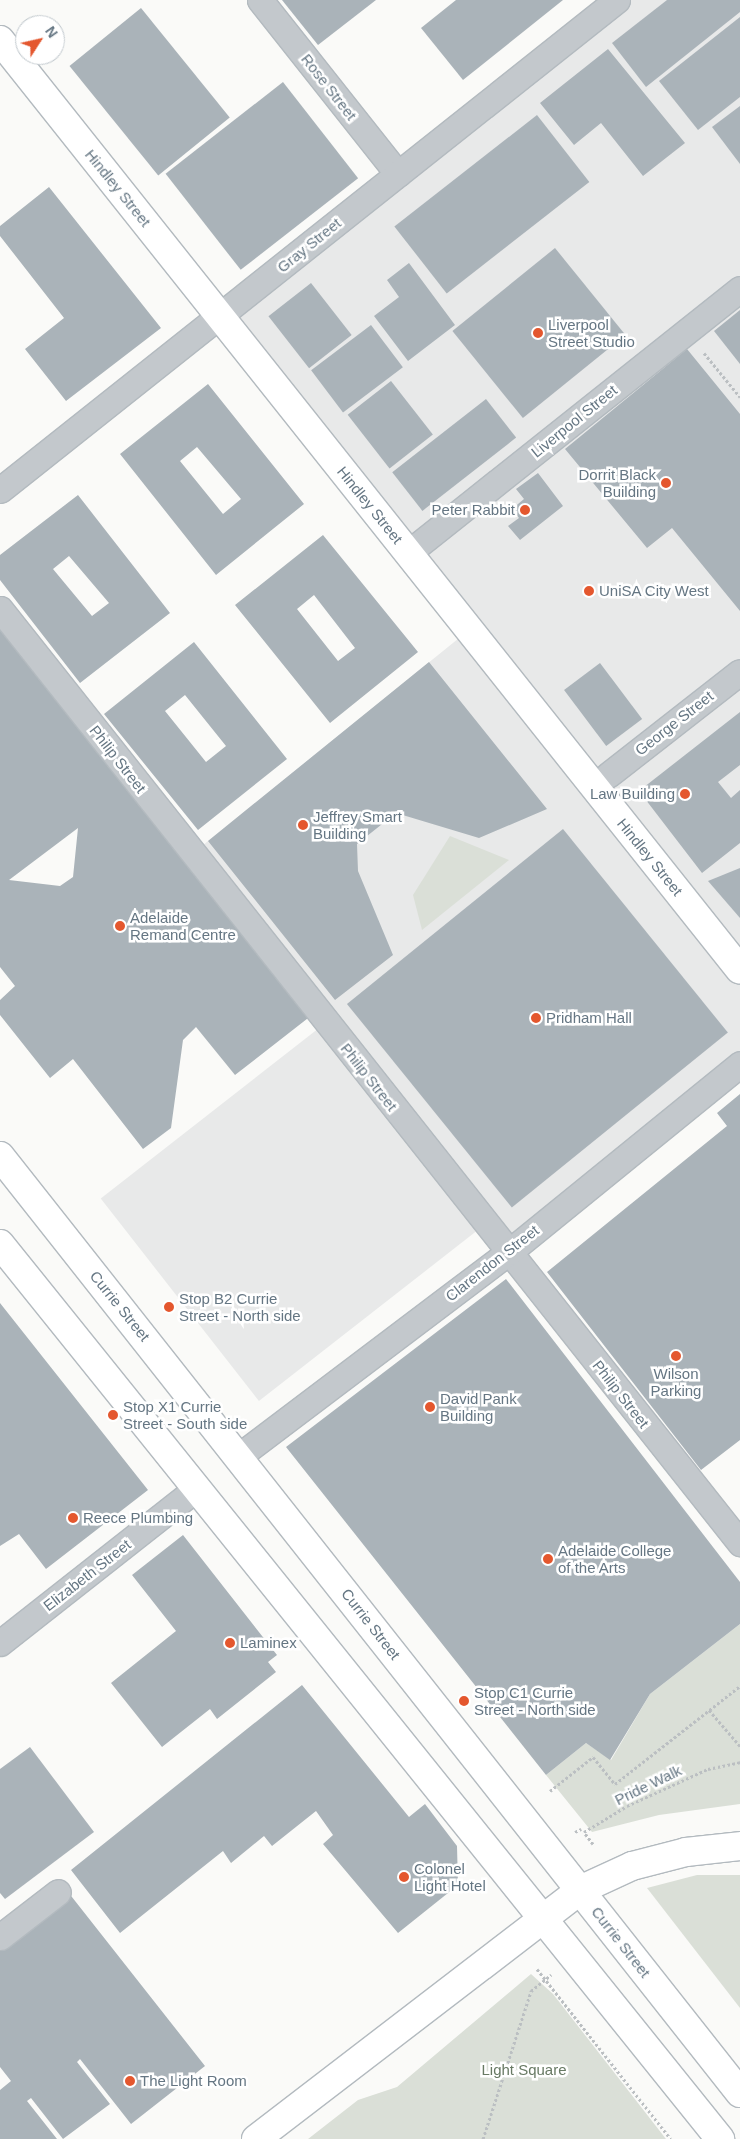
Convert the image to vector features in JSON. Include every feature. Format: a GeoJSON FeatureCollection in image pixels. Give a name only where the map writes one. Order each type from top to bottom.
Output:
{"type":"FeatureCollection","features":[{"type":"Feature","properties":{"kind":"main road","name":"Hindley Street"},"geometry":{"type":"LineString","coordinates":[[0,40],[740,970]]}},
{"type":"Feature","properties":{"kind":"main road","name":"Currie Street"},"geometry":{"type":"LineString","coordinates":[[0,1156],[740,2092]]}},
{"type":"Feature","properties":{"kind":"main road"},"geometry":{"type":"LineString","coordinates":[[0,1244],[720,2139]]}},
{"type":"Feature","properties":{"kind":"main road"},"geometry":{"type":"LineString","coordinates":[[256,2139],[541,1918],[580,1890],[632,1866],[686,1852],[740,1846]]}},
{"type":"Feature","properties":{"kind":"street","name":"Rose Street"},"geometry":{"type":"LineString","coordinates":[[260,0],[398,174]]}},
{"type":"Feature","properties":{"kind":"street","name":"Gray Street"},"geometry":{"type":"LineString","coordinates":[[0,490],[617,0]]}},
{"type":"Feature","properties":{"kind":"street","name":"Liverpool Street"},"geometry":{"type":"LineString","coordinates":[[408,553],[740,289]]}},
{"type":"Feature","properties":{"kind":"street","name":"Philip Street"},"geometry":{"type":"LineString","coordinates":[[0,609],[740,1543]]}},
{"type":"Feature","properties":{"kind":"street","name":"George Street"},"geometry":{"type":"LineString","coordinates":[[608,775],[740,672]]}},
{"type":"Feature","properties":{"kind":"street","name":"Clarendon Street"},"geometry":{"type":"LineString","coordinates":[[239,1456],[509,1252],[740,1064]]}},
{"type":"Feature","properties":{"kind":"street","name":"Elizabeth Street"},"geometry":{"type":"LineString","coordinates":[[0,1643],[197,1488]]}},
{"type":"Feature","properties":{"kind":"street"},"geometry":{"type":"LineString","coordinates":[[0,1937],[58,1892]]}},
{"type":"Feature","properties":{"kind":"path"},"geometry":{"type":"LineString","coordinates":[[687,331],[740,397]]}},
{"type":"Feature","properties":{"kind":"path"},"geometry":{"type":"LineString","coordinates":[[550,1791],[593,1757],[615,1784],[740,1686]]}},
{"type":"Feature","properties":{"kind":"path"},"geometry":{"type":"LineString","coordinates":[[709,1710],[740,1746]]}},
{"type":"Feature","properties":{"kind":"path","name":"Pride Walk"},"geometry":{"type":"LineString","coordinates":[[593,1844],[584,1832],[626,1806],[708,1769],[740,1762]]}},
{"type":"Feature","properties":{"kind":"path"},"geometry":{"type":"LineString","coordinates":[[575,1832],[581,1829]]}},
{"type":"Feature","properties":{"kind":"path"},"geometry":{"type":"LineString","coordinates":[[537,1970],[671,2139]]}},
{"type":"Feature","properties":{"kind":"path"},"geometry":{"type":"LineString","coordinates":[[483,2139],[531,1991],[545,1980]]}},
{"type":"Feature","properties":{"kind":"shaded area","name":"UniSA City West"},"geometry":{"type":"Polygon","coordinates":[[[617,0],[740,0],[740,1064],[509,1252],[192,854],[469,630],[220,316],[617,0]]]}},
{"type":"Feature","properties":{"kind":"shaded area"},"geometry":{"type":"Polygon","coordinates":[[[319,1028],[477,1231],[259,1401],[101,1199],[319,1028]]]}},
{"type":"Feature","properties":{"kind":"green space"},"geometry":{"type":"Polygon","coordinates":[[[450,836],[509,860],[422,930],[413,895],[450,836]]]}},
{"type":"Feature","properties":{"kind":"green space"},"geometry":{"type":"Polygon","coordinates":[[[740,1624],[740,1804],[659,1815],[592,1832],[546,1775],[586,1743],[611,1760],[650,1694],[740,1624]]]}},
{"type":"Feature","properties":{"kind":"green space"},"geometry":{"type":"Polygon","coordinates":[[[697,1875],[740,1875],[740,2008],[647,1888],[697,1875]]]}},
{"type":"Feature","properties":{"kind":"green space","name":"Light Square"},"geometry":{"type":"Polygon","coordinates":[[[531,1974],[553,1994],[666,2139],[308,2139],[358,2100],[397,2087],[531,1974]]]}},
{"type":"Feature","properties":{"kind":"building"},"geometry":{"type":"Polygon","coordinates":[[[282,0],[376,0],[318,45],[282,0]]]}},
{"type":"Feature","properties":{"kind":"building"},"geometry":{"type":"Polygon","coordinates":[[[456,0],[563,0],[463,80],[421,28],[456,0]]]}},
{"type":"Feature","properties":{"kind":"building"},"geometry":{"type":"Polygon","coordinates":[[[667,0],[740,0],[740,12],[646,87],[612,43],[667,0]]]}},
{"type":"Feature","properties":{"kind":"building"},"geometry":{"type":"Polygon","coordinates":[[[141,8],[230,118],[158,175],[70,66],[141,8]]]}},
{"type":"Feature","properties":{"kind":"building"},"geometry":{"type":"Polygon","coordinates":[[[740,17],[740,97],[698,130],[659,81],[740,17]]]}},
{"type":"Feature","properties":{"kind":"building"},"geometry":{"type":"Polygon","coordinates":[[[608,49],[685,143],[643,176],[601,123],[574,145],[540,103],[608,49]]]}},
{"type":"Feature","properties":{"kind":"building"},"geometry":{"type":"Polygon","coordinates":[[[283,82],[358,178],[241,270],[166,174],[283,82]]]}},
{"type":"Feature","properties":{"kind":"building"},"geometry":{"type":"Polygon","coordinates":[[[740,106],[740,164],[712,127],[740,106]]]}},
{"type":"Feature","properties":{"kind":"building"},"geometry":{"type":"Polygon","coordinates":[[[537,115],[589,182],[447,293],[394,226],[537,115]]]}},
{"type":"Feature","properties":{"kind":"building"},"geometry":{"type":"Polygon","coordinates":[[[49,187],[161,328],[66,401],[25,349],[64,318],[0,236],[0,226],[49,187]]]}},
{"type":"Feature","properties":{"kind":"building","name":"Liverpool Street Studio"},"geometry":{"type":"Polygon","coordinates":[[[555,248],[625,335],[523,418],[452,331],[555,248]]]}},
{"type":"Feature","properties":{"kind":"building"},"geometry":{"type":"Polygon","coordinates":[[[409,263],[455,325],[408,361],[374,316],[399,297],[387,280],[409,263]]]}},
{"type":"Feature","properties":{"kind":"building"},"geometry":{"type":"Polygon","coordinates":[[[311,283],[352,335],[309,368],[268,316],[311,283]]]}},
{"type":"Feature","properties":{"kind":"building"},"geometry":{"type":"Polygon","coordinates":[[[740,310],[740,364],[714,331],[740,310]]]}},
{"type":"Feature","properties":{"kind":"building"},"geometry":{"type":"Polygon","coordinates":[[[371,325],[403,367],[343,412],[311,370],[371,325]]]}},
{"type":"Feature","properties":{"kind":"building","name":"Dorrit Black Building"},"geometry":{"type":"Polygon","coordinates":[[[687,349],[740,414],[740,611],[672,528],[647,548],[565,449],[687,349]]]}},
{"type":"Feature","properties":{"kind":"building"},"geometry":{"type":"Polygon","coordinates":[[[391,381],[433,435],[390,468],[348,415],[391,381]]]}},
{"type":"Feature","properties":{"kind":"building"},"geometry":{"type":"Polygon","coordinates":[[[208,384],[304,504],[216,575],[120,454],[208,384]],[[197,447],[180,461],[223,514],[241,499],[197,447]]]}},
{"type":"Feature","properties":{"kind":"building"},"geometry":{"type":"Polygon","coordinates":[[[486,399],[516,438],[422,511],[392,472],[486,399]]]}},
{"type":"Feature","properties":{"kind":"building"},"geometry":{"type":"Polygon","coordinates":[[[538,473],[563,506],[520,540],[508,526],[519,518],[512,509],[524,499],[516,489],[538,473]]]}},
{"type":"Feature","properties":{"kind":"building"},"geometry":{"type":"Polygon","coordinates":[[[78,495],[170,613],[80,683],[0,580],[0,555],[78,495]],[[69,556],[53,569],[92,616],[109,603],[69,556]]]}},
{"type":"Feature","properties":{"kind":"building"},"geometry":{"type":"Polygon","coordinates":[[[323,535],[418,652],[330,723],[235,605],[323,535]],[[314,595],[297,609],[338,661],[355,648],[314,595]]]}},
{"type":"Feature","properties":{"kind":"building","name":"Adelaide Remand Centre"},"geometry":{"type":"Polygon","coordinates":[[[0,628],[312,1015],[235,1075],[196,1027],[183,1040],[171,1128],[143,1149],[73,1059],[50,1078],[0,1015],[0,1000],[15,986],[0,967],[0,628]],[[78,828],[9,880],[60,886],[73,877],[78,828]]]}},
{"type":"Feature","properties":{"kind":"building"},"geometry":{"type":"Polygon","coordinates":[[[194,642],[287,759],[198,830],[104,714],[194,642]],[[185,695],[165,711],[206,762],[226,746],[185,695]]]}},
{"type":"Feature","properties":{"kind":"building","name":"Jeffrey Smart Building"},"geometry":{"type":"Polygon","coordinates":[[[429,662],[547,809],[479,838],[396,813],[357,844],[358,871],[393,955],[335,1000],[208,841],[429,662]]]}},
{"type":"Feature","properties":{"kind":"building"},"geometry":{"type":"Polygon","coordinates":[[[600,663],[642,719],[606,746],[564,690],[600,663]]]}},
{"type":"Feature","properties":{"kind":"building","name":"Law Building"},"geometry":{"type":"Polygon","coordinates":[[[740,712],[740,765],[718,782],[731,798],[740,790],[740,843],[702,873],[639,791],[740,712]]]}},
{"type":"Feature","properties":{"kind":"building","name":"Pridham Hall"},"geometry":{"type":"Polygon","coordinates":[[[563,829],[728,1033],[512,1208],[347,1004],[563,829]]]}},
{"type":"Feature","properties":{"kind":"building"},"geometry":{"type":"Polygon","coordinates":[[[740,868],[740,918],[708,881],[740,868]]]}},
{"type":"Feature","properties":{"kind":"building","name":"Wilson Parking"},"geometry":{"type":"Polygon","coordinates":[[[740,1094],[740,1440],[701,1470],[547,1272],[727,1126],[717,1113],[740,1094]]]}},
{"type":"Feature","properties":{"kind":"building","name":"Adelaide College of the Arts"},"geometry":{"type":"Polygon","coordinates":[[[506,1279],[740,1582],[740,1624],[650,1694],[610,1760],[586,1743],[546,1775],[286,1447],[506,1279]]]}},
{"type":"Feature","properties":{"kind":"building"},"geometry":{"type":"Polygon","coordinates":[[[0,1303],[148,1490],[46,1569],[19,1534],[0,1546],[0,1303]]]}},
{"type":"Feature","properties":{"kind":"building"},"geometry":{"type":"Polygon","coordinates":[[[183,1535],[277,1655],[268,1662],[276,1672],[217,1719],[210,1709],[162,1747],[111,1683],[176,1631],[132,1575],[183,1535]]]}},
{"type":"Feature","properties":{"kind":"building"},"geometry":{"type":"Polygon","coordinates":[[[302,1685],[409,1817],[425,1804],[457,1846],[458,1885],[398,1933],[323,1844],[333,1835],[316,1811],[272,1846],[264,1836],[231,1863],[223,1851],[120,1933],[71,1870],[302,1685]]]}},
{"type":"Feature","properties":{"kind":"building"},"geometry":{"type":"Polygon","coordinates":[[[30,1747],[94,1832],[5,1899],[0,1893],[0,1769],[30,1747]]]}},
{"type":"Feature","properties":{"kind":"building"},"geometry":{"type":"Polygon","coordinates":[[[68,1892],[205,2066],[131,2124],[80,2059],[77,2062],[110,2104],[63,2139],[31,2098],[27,2101],[57,2139],[0,2139],[0,2090],[11,2081],[0,2067],[0,1945],[68,1892]]]}},
{"type":"Feature","properties":{"kind":"place","name":"Liverpool Street Studio"},"geometry":{"type":"Point","coordinates":[538,333]}},
{"type":"Feature","properties":{"kind":"place","name":"Dorrit Black Building"},"geometry":{"type":"Point","coordinates":[666,483]}},
{"type":"Feature","properties":{"kind":"place","name":"Peter Rabbit"},"geometry":{"type":"Point","coordinates":[525,510]}},
{"type":"Feature","properties":{"kind":"place","name":"UniSA City West"},"geometry":{"type":"Point","coordinates":[589,591]}},
{"type":"Feature","properties":{"kind":"place","name":"Law Building"},"geometry":{"type":"Point","coordinates":[685,794]}},
{"type":"Feature","properties":{"kind":"place","name":"Jeffrey Smart Building"},"geometry":{"type":"Point","coordinates":[303,825]}},
{"type":"Feature","properties":{"kind":"place","name":"Adelaide Remand Centre"},"geometry":{"type":"Point","coordinates":[120,926]}},
{"type":"Feature","properties":{"kind":"place","name":"Pridham Hall"},"geometry":{"type":"Point","coordinates":[536,1018]}},
{"type":"Feature","properties":{"kind":"place","name":"Stop B2 Currie Street - North side"},"geometry":{"type":"Point","coordinates":[169,1307]}},
{"type":"Feature","properties":{"kind":"place","name":"Wilson Parking"},"geometry":{"type":"Point","coordinates":[676,1356]}},
{"type":"Feature","properties":{"kind":"place","name":"David Pank Building"},"geometry":{"type":"Point","coordinates":[430,1407]}},
{"type":"Feature","properties":{"kind":"place","name":"Stop X1 Currie Street - South side"},"geometry":{"type":"Point","coordinates":[113,1415]}},
{"type":"Feature","properties":{"kind":"place","name":"Reece Plumbing"},"geometry":{"type":"Point","coordinates":[73,1518]}},
{"type":"Feature","properties":{"kind":"place","name":"Adelaide College of the Arts"},"geometry":{"type":"Point","coordinates":[548,1559]}},
{"type":"Feature","properties":{"kind":"place","name":"Laminex"},"geometry":{"type":"Point","coordinates":[230,1643]}},
{"type":"Feature","properties":{"kind":"place","name":"Stop C1 Currie Street - North side"},"geometry":{"type":"Point","coordinates":[464,1701]}},
{"type":"Feature","properties":{"kind":"place","name":"Colonel Light Hotel"},"geometry":{"type":"Point","coordinates":[404,1877]}},
{"type":"Feature","properties":{"kind":"place","name":"The Light Room"},"geometry":{"type":"Point","coordinates":[130,2081]}}]}
